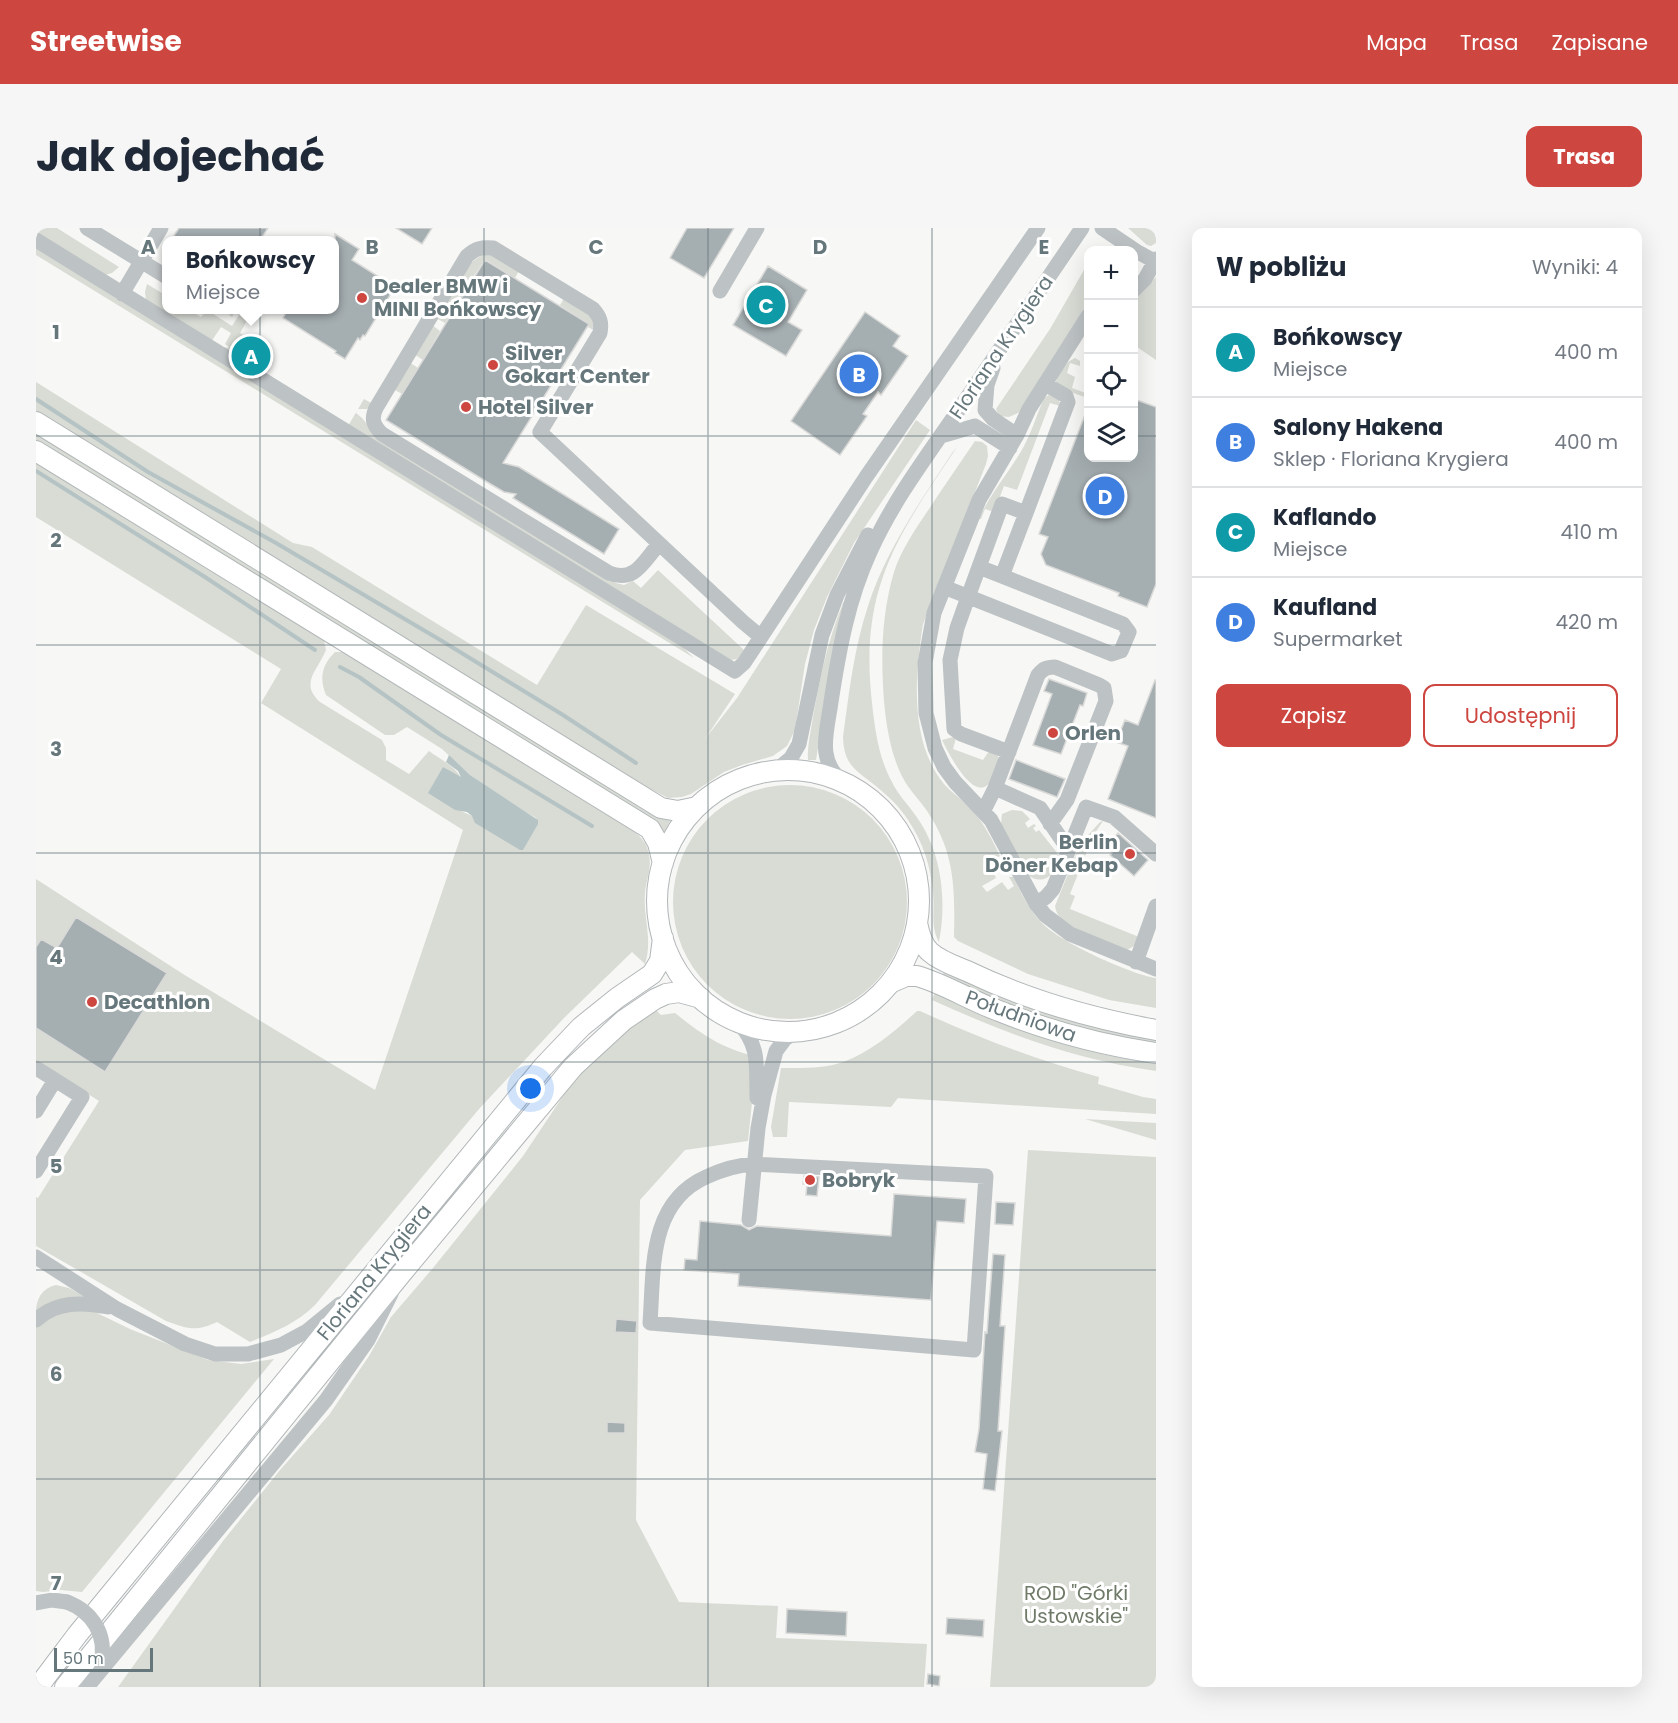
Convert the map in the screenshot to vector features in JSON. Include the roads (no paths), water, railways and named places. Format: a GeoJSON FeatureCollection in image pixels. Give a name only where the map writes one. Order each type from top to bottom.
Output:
{"type":"FeatureCollection","features":[{"type":"Feature","properties":{"kind":"main road"},"geometry":{"type":"LineString","coordinates":[[36,422],[661,808],[678,811],[697,807]]}},
{"type":"Feature","properties":{"kind":"main road"},"geometry":{"type":"LineString","coordinates":[[36,451],[650,829],[658,843],[663,863]]}},
{"type":"Feature","properties":{"kind":"main road"},"geometry":{"type":"LineString","coordinates":[[775,771],[808,772],[843,782],[876,804],[903,838],[912,858],[919,901],[917,923],[907,955],[890,982],[867,1005],[848,1017],[818,1029],[796,1032],[763,1029],[737,1021],[713,1008],[701,998],[676,968],[663,938],[658,906],[663,863],[677,833],[697,807],[714,793],[733,783],[753,775],[775,771]]}},
{"type":"Feature","properties":{"kind":"main road","name":"Południowa"},"geometry":{"type":"LineString","coordinates":[[917,923],[921,940],[929,952],[981,978],[1056,1007],[1156,1030]]}},
{"type":"Feature","properties":{"kind":"main road","name":"Floriana Krygiera"},"geometry":{"type":"LineString","coordinates":[[38,1687],[77,1635],[556,1052],[581,1027],[652,974],[660,961],[663,938]]}},
{"type":"Feature","properties":{"kind":"main road","name":"Południowa"},"geometry":{"type":"LineString","coordinates":[[890,982],[906,976],[917,976],[996,1011],[1060,1033],[1106,1045],[1156,1053]]}},
{"type":"Feature","properties":{"kind":"main road","name":"Floriana Krygiera"},"geometry":{"type":"LineString","coordinates":[[65,1687],[401,1274],[557,1086],[591,1049],[624,1020],[661,996],[679,992],[701,998]]}},
{"type":"Feature","properties":{"kind":"street"},"geometry":{"type":"LineString","coordinates":[[87,228],[162,273]]}},
{"type":"Feature","properties":{"kind":"street"},"geometry":{"type":"LineString","coordinates":[[122,294],[161,228]]}},
{"type":"Feature","properties":{"kind":"street"},"geometry":{"type":"LineString","coordinates":[[720,291],[757,228]]}},
{"type":"Feature","properties":{"kind":"street"},"geometry":{"type":"LineString","coordinates":[[36,240],[735,671],[744,663],[866,477],[1038,228]]}},
{"type":"Feature","properties":{"kind":"street","name":"Floriana Krygiera"},"geometry":{"type":"LineString","coordinates":[[843,782],[830,769],[825,751],[837,664],[846,621],[871,550],[903,494],[941,436],[1082,228]]}},
{"type":"Feature","properties":{"kind":"street"},"geometry":{"type":"LineString","coordinates":[[1102,228],[1136,251],[1156,260],[1138,286]]}},
{"type":"Feature","properties":{"kind":"street"},"geometry":{"type":"LineString","coordinates":[[658,544],[633,574],[625,577],[609,573],[382,434],[375,427],[372,417],[376,408],[467,256],[475,249],[493,248],[593,309],[599,316],[602,323],[600,333],[540,432],[658,544],[761,637]]}},
{"type":"Feature","properties":{"kind":"street"},"geometry":{"type":"LineString","coordinates":[[1084,324],[1029,409],[1013,442],[979,500],[934,613],[928,636],[925,663],[926,712],[935,748],[944,767],[954,782],[984,810],[991,820],[1036,903],[1045,915],[1070,934],[1156,969]]}},
{"type":"Feature","properties":{"kind":"street"},"geometry":{"type":"LineString","coordinates":[[997,354],[987,385],[985,410],[1013,442]]}},
{"type":"Feature","properties":{"kind":"street"},"geometry":{"type":"LineString","coordinates":[[1002,576],[1068,402],[1066,396],[1045,384]]}},
{"type":"Feature","properties":{"kind":"street"},"geometry":{"type":"LineString","coordinates":[[941,436],[975,426],[1013,442]]}},
{"type":"Feature","properties":{"kind":"street","name":"Floriana Krygiera"},"geometry":{"type":"LineString","coordinates":[[775,771],[791,758],[799,744],[817,651],[837,595],[868,535],[908,473],[941,436]]}},
{"type":"Feature","properties":{"kind":"street"},"geometry":{"type":"LineString","coordinates":[[1009,752],[961,734],[954,729],[950,660],[957,628],[1002,504],[1026,513]]}},
{"type":"Feature","properties":{"kind":"street"},"geometry":{"type":"LineString","coordinates":[[944,588],[1112,654],[1121,651],[1129,632],[1123,624],[979,567]]}},
{"type":"Feature","properties":{"kind":"street"},"geometry":{"type":"LineString","coordinates":[[984,810],[995,788],[1038,675],[1047,667],[1055,667],[1104,688],[1106,701],[1067,800],[1050,824]]}},
{"type":"Feature","properties":{"kind":"street"},"geometry":{"type":"LineString","coordinates":[[995,788],[1040,808],[1064,843],[1072,845]]}},
{"type":"Feature","properties":{"kind":"street"},"geometry":{"type":"LineString","coordinates":[[1036,903],[1053,889],[1086,807],[1114,817],[1156,854]]}},
{"type":"Feature","properties":{"kind":"street"},"geometry":{"type":"LineString","coordinates":[[1136,962],[1156,906]]}},
{"type":"Feature","properties":{"kind":"street"},"geometry":{"type":"LineString","coordinates":[[737,1021],[749,1036],[757,1058],[758,1128]]}},
{"type":"Feature","properties":{"kind":"street"},"geometry":{"type":"LineString","coordinates":[[749,1220],[758,1128],[764,1095],[776,1051],[782,1042],[796,1032]]}},
{"type":"Feature","properties":{"kind":"street"},"geometry":{"type":"LineString","coordinates":[[36,1068],[96,1106]]}},
{"type":"Feature","properties":{"kind":"street"},"geometry":{"type":"LineString","coordinates":[[36,1111],[55,1080]]}},
{"type":"Feature","properties":{"kind":"street"},"geometry":{"type":"LineString","coordinates":[[36,1171],[82,1097]]}},
{"type":"Feature","properties":{"kind":"street"},"geometry":{"type":"LineString","coordinates":[[754,1164],[986,1176],[974,1350],[650,1323],[655,1250],[662,1224],[674,1200],[692,1183],[702,1178],[738,1165],[754,1164]]}},
{"type":"Feature","properties":{"kind":"street"},"geometry":{"type":"LineString","coordinates":[[36,1257],[117,1309],[194,1348],[215,1354],[248,1354],[271,1349],[298,1337],[363,1285]]}},
{"type":"Feature","properties":{"kind":"street","name":"Floriana Krygiera"},"geometry":{"type":"LineString","coordinates":[[91,1684],[326,1400],[369,1340],[401,1274]]}},
{"type":"Feature","properties":{"kind":"street"},"geometry":{"type":"LineString","coordinates":[[36,1320],[49,1310],[66,1305],[92,1304],[117,1309]]}},
{"type":"Feature","properties":{"kind":"street","name":"Floriana Krygiera"},"geometry":{"type":"LineString","coordinates":[[39,1601],[67,1602],[87,1613],[95,1623],[100,1634],[103,1655],[99,1671],[91,1684]]}},
{"type":"Feature","properties":{"kind":"waterway"},"geometry":{"type":"LineString","coordinates":[[36,399],[148,472],[276,543],[442,641],[636,763]]}},
{"type":"Feature","properties":{"kind":"waterway"},"geometry":{"type":"LineString","coordinates":[[36,471],[205,577],[315,650]]}},
{"type":"Feature","properties":{"kind":"waterway"},"geometry":{"type":"LineString","coordinates":[[340,667],[359,677],[441,735],[592,826]]}},
{"type":"Feature","properties":{"kind":"place","name":"Dealer BMW i MINI Bońkowscy"},"geometry":{"type":"Point","coordinates":[362,298]}},
{"type":"Feature","properties":{"kind":"place","name":"Kaflando"},"geometry":{"type":"Point","coordinates":[766,305]}},
{"type":"Feature","properties":{"kind":"place","name":"Bońkowscy"},"geometry":{"type":"Point","coordinates":[251,356]}},
{"type":"Feature","properties":{"kind":"place","name":"Silver Gokart Center"},"geometry":{"type":"Point","coordinates":[493,365]}},
{"type":"Feature","properties":{"kind":"place","name":"Salony Hakena"},"geometry":{"type":"Point","coordinates":[859,374]}},
{"type":"Feature","properties":{"kind":"place","name":"Hotel Silver"},"geometry":{"type":"Point","coordinates":[466,407]}},
{"type":"Feature","properties":{"kind":"place","name":"Kaufland"},"geometry":{"type":"Point","coordinates":[1105,496]}},
{"type":"Feature","properties":{"kind":"place","name":"Orlen"},"geometry":{"type":"Point","coordinates":[1053,733]}},
{"type":"Feature","properties":{"kind":"place","name":"Berlin Döner Kebap"},"geometry":{"type":"Point","coordinates":[1130,854]}},
{"type":"Feature","properties":{"kind":"place","name":"Decathlon"},"geometry":{"type":"Point","coordinates":[92,1002]}},
{"type":"Feature","properties":{"kind":"place","name":"Bobryk"},"geometry":{"type":"Point","coordinates":[810,1180]}},
{"type":"Feature","properties":{"kind":"park label","name":"ROD \"Górki Ustowskie\""},"geometry":{"type":"Point","coordinates":[1076,1604]}}]}
